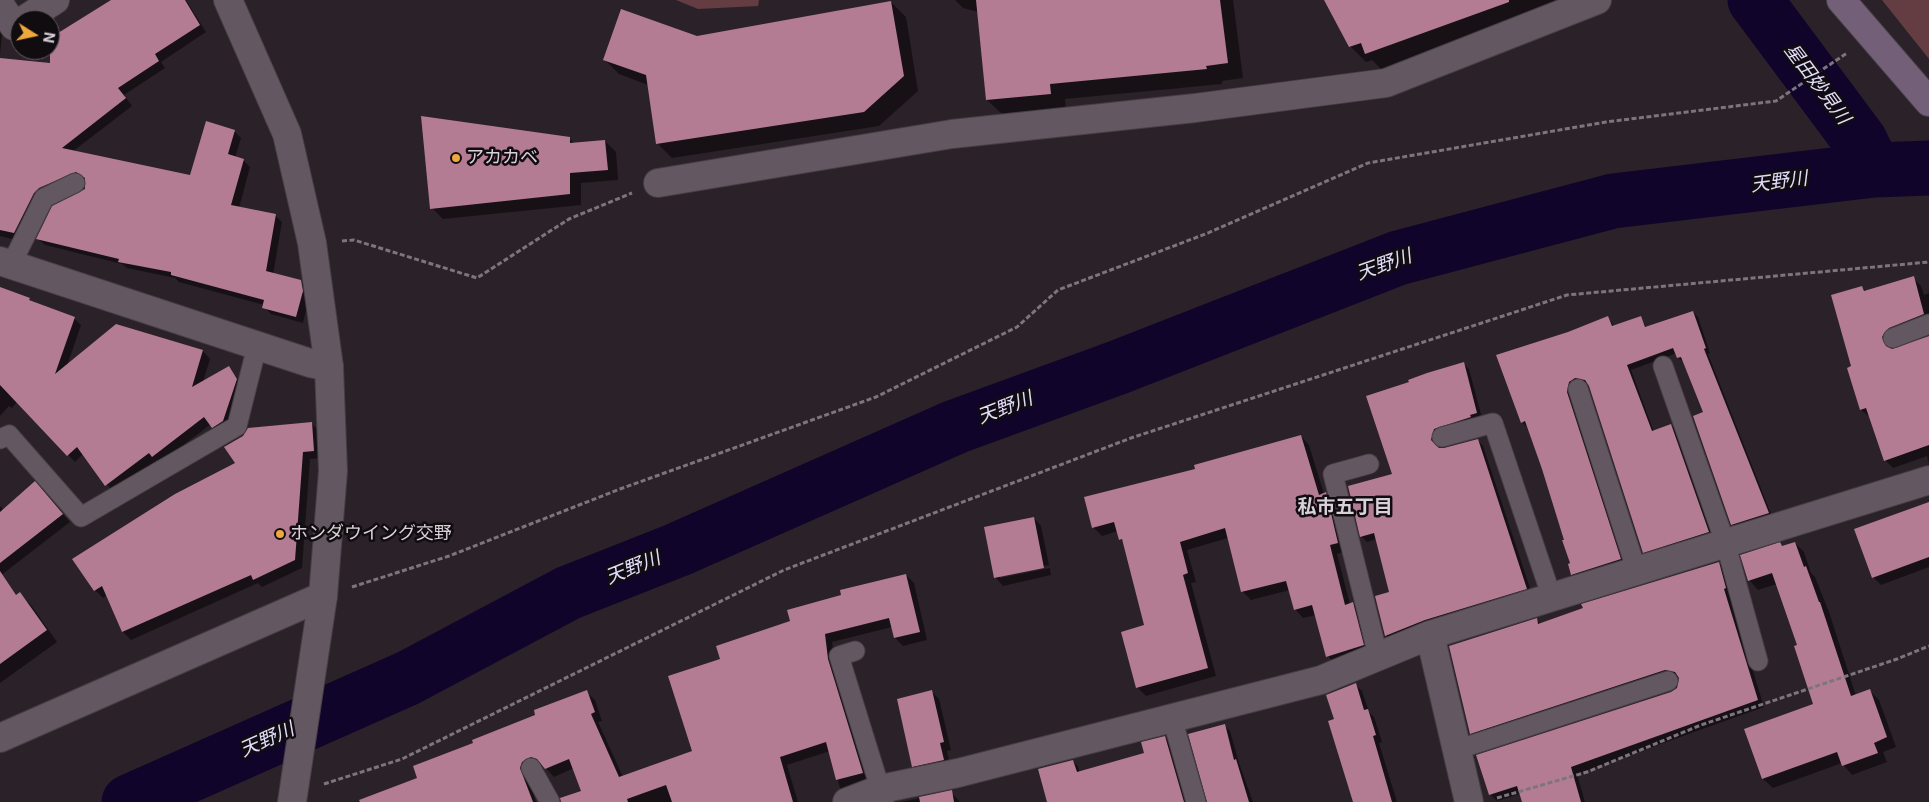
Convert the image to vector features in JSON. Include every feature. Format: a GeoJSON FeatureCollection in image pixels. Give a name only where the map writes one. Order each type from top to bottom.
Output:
{"type":"FeatureCollection","features":[{"type":"Feature","properties":{"kind":"main road"},"geometry":{"type":"LineString","coordinates":[[1841,0],[1925,96]]}},
{"type":"Feature","properties":{"kind":"street"},"geometry":{"type":"LineString","coordinates":[[40,10],[55,0]]}},
{"type":"Feature","properties":{"kind":"street"},"geometry":{"type":"LineString","coordinates":[[228,0],[287,134],[312,243],[328,367],[333,471],[322,607],[293,798]]}},
{"type":"Feature","properties":{"kind":"street"},"geometry":{"type":"LineString","coordinates":[[658,182],[952,134],[1195,108],[1386,83],[1597,0]]}},
{"type":"Feature","properties":{"kind":"street"},"geometry":{"type":"LineString","coordinates":[[0,5],[10,20]]}},
{"type":"Feature","properties":{"kind":"street"},"geometry":{"type":"LineString","coordinates":[[5,263],[257,346],[328,367]]}},
{"type":"Feature","properties":{"kind":"street"},"geometry":{"type":"LineString","coordinates":[[847,802],[883,795],[958,773],[1321,680],[1430,634],[1726,545],[1929,480]]}},
{"type":"Feature","properties":{"kind":"street"},"geometry":{"type":"LineString","coordinates":[[0,738],[322,607]]}},
{"type":"Feature","properties":{"kind":"street"},"geometry":{"type":"LineString","coordinates":[[1430,634],[1459,749],[1480,801]]}},
{"type":"Feature","properties":{"kind":"lane"},"geometry":{"type":"LineString","coordinates":[[5,263],[44,198],[75,183]]}},
{"type":"Feature","properties":{"kind":"lane"},"geometry":{"type":"LineString","coordinates":[[1893,338],[1929,324]]}},
{"type":"Feature","properties":{"kind":"lane"},"geometry":{"type":"LineString","coordinates":[[0,440],[9,435],[81,517],[237,426],[257,346]]}},
{"type":"Feature","properties":{"kind":"lane"},"geometry":{"type":"LineString","coordinates":[[1663,366],[1726,545],[1758,661]]}},
{"type":"Feature","properties":{"kind":"lane"},"geometry":{"type":"LineString","coordinates":[[1578,389],[1637,572]]}},
{"type":"Feature","properties":{"kind":"lane"},"geometry":{"type":"LineString","coordinates":[[1442,437],[1493,423],[1552,598]]}},
{"type":"Feature","properties":{"kind":"lane"},"geometry":{"type":"LineString","coordinates":[[1369,464],[1333,474],[1378,656]]}},
{"type":"Feature","properties":{"kind":"lane"},"geometry":{"type":"LineString","coordinates":[[854,651],[838,656],[883,795]]}},
{"type":"Feature","properties":{"kind":"lane"},"geometry":{"type":"LineString","coordinates":[[1459,749],[1668,681]]}},
{"type":"Feature","properties":{"kind":"lane"},"geometry":{"type":"LineString","coordinates":[[1172,718],[1196,802]]}},
{"type":"Feature","properties":{"kind":"lane"},"geometry":{"type":"LineString","coordinates":[[531,768],[550,802]]}},
{"type":"Feature","properties":{"kind":"path"},"geometry":{"type":"LineString","coordinates":[[322,607],[620,489],[876,397],[1017,327],[1058,290],[1208,233],[1368,163],[1606,122],[1776,101],[1874,36]]}},
{"type":"Feature","properties":{"kind":"path"},"geometry":{"type":"LineString","coordinates":[[312,243],[354,240],[477,278],[569,219],[658,182]]}},
{"type":"Feature","properties":{"kind":"path"},"geometry":{"type":"LineString","coordinates":[[293,798],[402,759],[784,570],[1131,438],[1567,295],[1929,262]]}},
{"type":"Feature","properties":{"kind":"path"},"geometry":{"type":"LineString","coordinates":[[1480,801],[1587,772],[1701,725],[1897,659],[1929,646]]}},
{"type":"Feature","properties":{"kind":"shaded area"},"geometry":{"type":"Polygon","coordinates":[[[676,0],[759,0],[758,6],[698,9],[676,0]]]}},
{"type":"Feature","properties":{"kind":"shaded area"},"geometry":{"type":"Polygon","coordinates":[[[1882,0],[1929,0],[1929,59],[1882,0]]]}},
{"type":"Feature","properties":{"kind":"building"},"geometry":{"type":"Polygon","coordinates":[[[111,0],[185,0],[200,25],[155,54],[159,61],[118,88],[126,98],[62,148],[190,175],[206,121],[235,130],[228,154],[244,159],[231,205],[276,214],[266,271],[301,280],[303,291],[296,317],[262,308],[264,300],[171,275],[171,272],[118,262],[119,259],[36,239],[52,206],[85,189],[85,178],[76,172],[39,188],[34,193],[14,233],[0,230],[0,58],[50,63],[50,60],[60,60],[60,32],[111,0]]]}},
{"type":"Feature","properties":{"kind":"building"},"geometry":{"type":"Polygon","coordinates":[[[976,0],[1220,0],[1228,63],[1206,66],[1207,69],[1050,84],[1051,94],[986,100],[976,0]]]}},
{"type":"Feature","properties":{"kind":"building"},"geometry":{"type":"Polygon","coordinates":[[[1324,0],[1509,0],[1509,2],[1365,54],[1361,43],[1349,47],[1324,0]]]}},
{"type":"Feature","properties":{"kind":"building"},"geometry":{"type":"Polygon","coordinates":[[[891,1],[904,76],[864,112],[656,144],[646,75],[603,60],[621,9],[697,36],[891,1]]]}},
{"type":"Feature","properties":{"kind":"building"},"geometry":{"type":"Polygon","coordinates":[[[421,116],[570,137],[570,143],[605,140],[608,170],[570,173],[570,194],[430,209],[421,116]]]}},
{"type":"Feature","properties":{"kind":"building"},"geometry":{"type":"Polygon","coordinates":[[[1914,276],[1924,314],[1889,328],[1882,337],[1886,346],[1892,349],[1929,336],[1929,445],[1884,461],[1866,408],[1860,410],[1847,368],[1851,366],[1831,295],[1862,286],[1864,291],[1914,276]]]}},
{"type":"Feature","properties":{"kind":"building"},"geometry":{"type":"Polygon","coordinates":[[[0,287],[75,317],[55,374],[116,324],[203,350],[192,387],[229,366],[237,379],[223,421],[212,428],[204,417],[152,457],[149,453],[105,486],[77,447],[67,456],[0,385],[0,287]]]}},
{"type":"Feature","properties":{"kind":"building"},"geometry":{"type":"Polygon","coordinates":[[[1693,311],[1706,348],[1704,349],[1769,513],[1731,525],[1693,416],[1703,412],[1681,357],[1677,358],[1673,348],[1627,365],[1652,431],[1671,424],[1709,532],[1643,553],[1589,386],[1585,380],[1575,378],[1569,382],[1567,392],[1621,559],[1571,575],[1568,564],[1570,563],[1562,540],[1564,540],[1542,469],[1525,421],[1521,423],[1496,355],[1568,332],[1608,316],[1612,326],[1641,316],[1645,327],[1693,311]]]}},
{"type":"Feature","properties":{"kind":"building"},"geometry":{"type":"Polygon","coordinates":[[[1464,362],[1477,413],[1470,415],[1471,417],[1434,429],[1431,440],[1439,448],[1444,448],[1478,439],[1527,589],[1425,620],[1385,636],[1375,596],[1389,592],[1374,533],[1360,537],[1348,486],[1392,474],[1366,396],[1409,382],[1408,380],[1427,373],[1464,362]]]}},
{"type":"Feature","properties":{"kind":"building"},"geometry":{"type":"Polygon","coordinates":[[[312,422],[314,451],[303,452],[295,560],[253,580],[251,575],[122,632],[102,586],[94,591],[72,559],[175,494],[235,463],[224,447],[243,436],[248,428],[312,422]]]}},
{"type":"Feature","properties":{"kind":"building"},"geometry":{"type":"Polygon","coordinates":[[[1301,435],[1319,495],[1326,492],[1338,543],[1330,545],[1345,605],[1353,602],[1364,645],[1326,657],[1312,605],[1294,610],[1286,581],[1241,592],[1225,528],[1180,542],[1188,573],[1183,575],[1208,668],[1136,688],[1121,632],[1144,625],[1122,539],[1119,540],[1114,522],[1092,528],[1084,497],[1195,469],[1194,465],[1301,435]]]}},
{"type":"Feature","properties":{"kind":"building"},"geometry":{"type":"Polygon","coordinates":[[[35,481],[63,514],[0,563],[0,512],[35,481]]]}},
{"type":"Feature","properties":{"kind":"building"},"geometry":{"type":"Polygon","coordinates":[[[1929,502],[1929,557],[1872,578],[1854,529],[1929,502]]]}},
{"type":"Feature","properties":{"kind":"building"},"geometry":{"type":"Polygon","coordinates":[[[1034,517],[1044,568],[994,578],[984,527],[1034,517]]]}},
{"type":"Feature","properties":{"kind":"building"},"geometry":{"type":"Polygon","coordinates":[[[1780,542],[1782,546],[1795,542],[1820,602],[1851,696],[1870,689],[1887,737],[1874,743],[1878,753],[1842,766],[1837,752],[1762,779],[1744,729],[1813,704],[1794,646],[1797,645],[1772,573],[1748,581],[1740,555],[1780,542]]]}},
{"type":"Feature","properties":{"kind":"building"},"geometry":{"type":"Polygon","coordinates":[[[1719,562],[1726,588],[1724,589],[1758,700],[1571,767],[1581,802],[1522,802],[1517,786],[1489,795],[1476,755],[1671,692],[1677,688],[1679,678],[1675,672],[1665,670],[1470,734],[1449,646],[1537,618],[1538,624],[1583,608],[1581,604],[1719,562]]]}},
{"type":"Feature","properties":{"kind":"building"},"geometry":{"type":"Polygon","coordinates":[[[0,571],[16,595],[20,592],[47,630],[0,664],[0,571]]]}},
{"type":"Feature","properties":{"kind":"building"},"geometry":{"type":"Polygon","coordinates":[[[906,574],[920,632],[894,638],[889,618],[825,634],[828,659],[863,773],[836,780],[826,742],[780,757],[793,802],[672,802],[666,785],[627,799],[628,802],[561,802],[560,798],[581,791],[569,759],[545,769],[537,759],[531,757],[522,762],[520,768],[533,802],[360,802],[359,800],[417,778],[413,766],[473,743],[472,740],[535,715],[534,710],[587,690],[595,712],[591,714],[619,777],[692,751],[668,676],[720,659],[716,646],[790,621],[787,610],[841,595],[840,590],[906,574]]]}},
{"type":"Feature","properties":{"kind":"building"},"geometry":{"type":"Polygon","coordinates":[[[1356,683],[1364,710],[1368,709],[1376,735],[1373,736],[1392,802],[1353,802],[1328,721],[1334,719],[1326,695],[1356,683]]]}},
{"type":"Feature","properties":{"kind":"building"},"geometry":{"type":"Polygon","coordinates":[[[932,690],[944,742],[940,743],[944,760],[912,767],[897,699],[932,690]]]}},
{"type":"Feature","properties":{"kind":"building"},"geometry":{"type":"Polygon","coordinates":[[[1225,724],[1234,760],[1236,759],[1249,802],[1207,802],[1188,734],[1225,724]]]}},
{"type":"Feature","properties":{"kind":"building"},"geometry":{"type":"Polygon","coordinates":[[[1165,736],[1184,802],[1047,802],[1038,769],[1073,760],[1077,772],[1144,753],[1141,742],[1165,736]]]}},
{"type":"Feature","properties":{"kind":"building"},"geometry":{"type":"Polygon","coordinates":[[[952,790],[954,802],[920,802],[919,797],[952,790]]]}},
{"type":"Feature","properties":{"kind":"waterway","name":"星田妙見川"},"geometry":{"type":"LineString","coordinates":[[1755,0],[1860,141],[1874,170]]}},
{"type":"Feature","properties":{"kind":"waterway","name":"天野川"},"geometry":{"type":"LineString","coordinates":[[129,802],[408,678],[568,593],[677,550],[955,427],[1119,367],[1398,258],[1613,201],[1874,170],[1929,168]]}},
{"type":"Feature","properties":{"kind":"place","name":"アカカベ"},"geometry":{"type":"Point","coordinates":[456,158]}},
{"type":"Feature","properties":{"kind":"place","name":"ホンダウイング交野"},"geometry":{"type":"Point","coordinates":[280,534]}},
{"type":"Feature","properties":{"kind":"district","name":"私市五丁目"},"geometry":{"type":"Point","coordinates":[1345,507]}}]}
